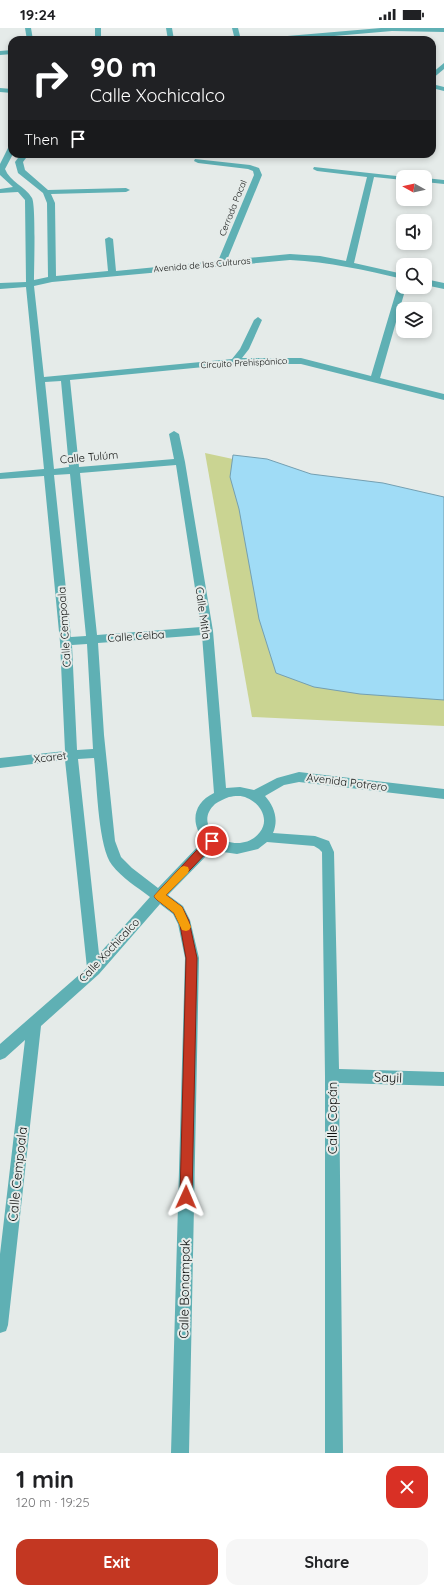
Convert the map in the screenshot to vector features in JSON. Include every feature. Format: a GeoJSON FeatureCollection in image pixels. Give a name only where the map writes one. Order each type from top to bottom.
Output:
{"type":"FeatureCollection","features":[{"type":"Feature","properties":{"kind":"street"},"geometry":{"type":"LineString","coordinates":[[378,28],[444,30]]}},
{"type":"Feature","properties":{"kind":"street"},"geometry":{"type":"LineString","coordinates":[[311,36],[393,29]]}},
{"type":"Feature","properties":{"kind":"street"},"geometry":{"type":"LineString","coordinates":[[436,75],[444,65]]}},
{"type":"Feature","properties":{"kind":"street"},"geometry":{"type":"LineString","coordinates":[[8,155],[1,166],[1,172],[27,195],[40,228],[52,279]]}},
{"type":"Feature","properties":{"kind":"street"},"geometry":{"type":"LineString","coordinates":[[22,158],[19,162],[21,171],[46,192],[51,203],[40,228],[30,284]]}},
{"type":"Feature","properties":{"kind":"street","name":"Cerrada Pacal"},"geometry":{"type":"LineString","coordinates":[[198,161],[250,167],[256,170],[258,174],[221,264]]}},
{"type":"Feature","properties":{"kind":"street"},"geometry":{"type":"LineString","coordinates":[[317,169],[396,177]]}},
{"type":"Feature","properties":{"kind":"street"},"geometry":{"type":"LineString","coordinates":[[349,264],[371,175]]}},
{"type":"Feature","properties":{"kind":"street"},"geometry":{"type":"LineString","coordinates":[[432,181],[444,182]]}},
{"type":"Feature","properties":{"kind":"street"},"geometry":{"type":"LineString","coordinates":[[0,191],[20,189]]}},
{"type":"Feature","properties":{"kind":"street"},"geometry":{"type":"LineString","coordinates":[[46,192],[126,190]]}},
{"type":"Feature","properties":{"kind":"street"},"geometry":{"type":"LineString","coordinates":[[109,239],[112,274]]}},
{"type":"Feature","properties":{"kind":"street","name":"Avenida de las Culturas"},"geometry":{"type":"LineString","coordinates":[[0,286],[30,284],[52,279],[290,257],[320,259],[349,264],[396,275]]}},
{"type":"Feature","properties":{"kind":"street"},"geometry":{"type":"LineString","coordinates":[[432,283],[444,286]]}},
{"type":"Feature","properties":{"kind":"street","name":"Calle Cempoala"},"geometry":{"type":"LineString","coordinates":[[30,284],[41,380],[66,642],[71,755],[94,970]]}},
{"type":"Feature","properties":{"kind":"street"},"geometry":{"type":"LineString","coordinates":[[375,380],[400,294]]}},
{"type":"Feature","properties":{"kind":"street"},"geometry":{"type":"LineString","coordinates":[[235,361],[244,349],[258,320]]}},
{"type":"Feature","properties":{"kind":"street","name":"Circuito Prehispánico"},"geometry":{"type":"LineString","coordinates":[[41,380],[235,361],[282,360],[296,361],[444,397]]}},
{"type":"Feature","properties":{"kind":"street"},"geometry":{"type":"LineString","coordinates":[[65,377],[92,639],[100,753],[109,841],[116,860],[127,872],[159,896]]}},
{"type":"Feature","properties":{"kind":"street","name":"Calle Mitla"},"geometry":{"type":"LineString","coordinates":[[174,434],[180,462],[207,631],[220,794]]}},
{"type":"Feature","properties":{"kind":"street","name":"Calle Tulúm"},"geometry":{"type":"LineString","coordinates":[[0,476],[180,462]]}},
{"type":"Feature","properties":{"kind":"street","name":"Calle Ceiba"},"geometry":{"type":"LineString","coordinates":[[66,642],[207,631]]}},
{"type":"Feature","properties":{"kind":"street","name":"Xcaret"},"geometry":{"type":"LineString","coordinates":[[0,763],[100,753]]}},
{"type":"Feature","properties":{"kind":"street","name":"Avenida Potrero"},"geometry":{"type":"LineString","coordinates":[[254,796],[281,781],[299,777],[444,794]]}},
{"type":"Feature","properties":{"kind":"street"},"geometry":{"type":"LineString","coordinates":[[241,792],[254,796],[266,805],[270,811],[271,825],[264,837],[255,845],[236,849],[223,847],[212,841],[203,832],[201,827],[201,816],[205,805],[214,797],[220,794],[241,792]]}},
{"type":"Feature","properties":{"kind":"street","name":"Calle Copán"},"geometry":{"type":"LineString","coordinates":[[264,837],[315,841],[322,843],[327,848],[332,1076],[334,1453]]}},
{"type":"Feature","properties":{"kind":"street","name":"Calle Xochicalco"},"geometry":{"type":"LineString","coordinates":[[0,1053],[94,970],[159,896],[212,841]]}},
{"type":"Feature","properties":{"kind":"street","name":"Calle Bonampak"},"geometry":{"type":"LineString","coordinates":[[159,896],[178,910],[185,924],[192,958],[180,1453]]}},
{"type":"Feature","properties":{"kind":"street","name":"Calle Cempoala"},"geometry":{"type":"LineString","coordinates":[[0,1325],[34,1022]]}},
{"type":"Feature","properties":{"kind":"street","name":"Sayil"},"geometry":{"type":"LineString","coordinates":[[332,1076],[444,1079]]}},
{"type":"Feature","properties":{"kind":"green space"},"geometry":{"type":"Polygon","coordinates":[[[205,453],[444,504],[444,726],[252,717],[205,453]]]}},
{"type":"Feature","properties":{"kind":"water"},"geometry":{"type":"Polygon","coordinates":[[[233,455],[267,459],[311,474],[383,483],[444,497],[444,700],[360,694],[314,687],[276,673],[259,619],[239,509],[230,477],[233,455]]]}},
{"type":"Feature","properties":{"kind":"slow traffic"},"geometry":{"type":"LineString","coordinates":[[184,870],[159,896],[178,910],[186,927]]}},
{"type":"Feature","properties":{"kind":"route"},"geometry":{"type":"LineString","coordinates":[[186,1197],[192,958],[185,924],[178,910],[159,896],[212,841]]}}]}
